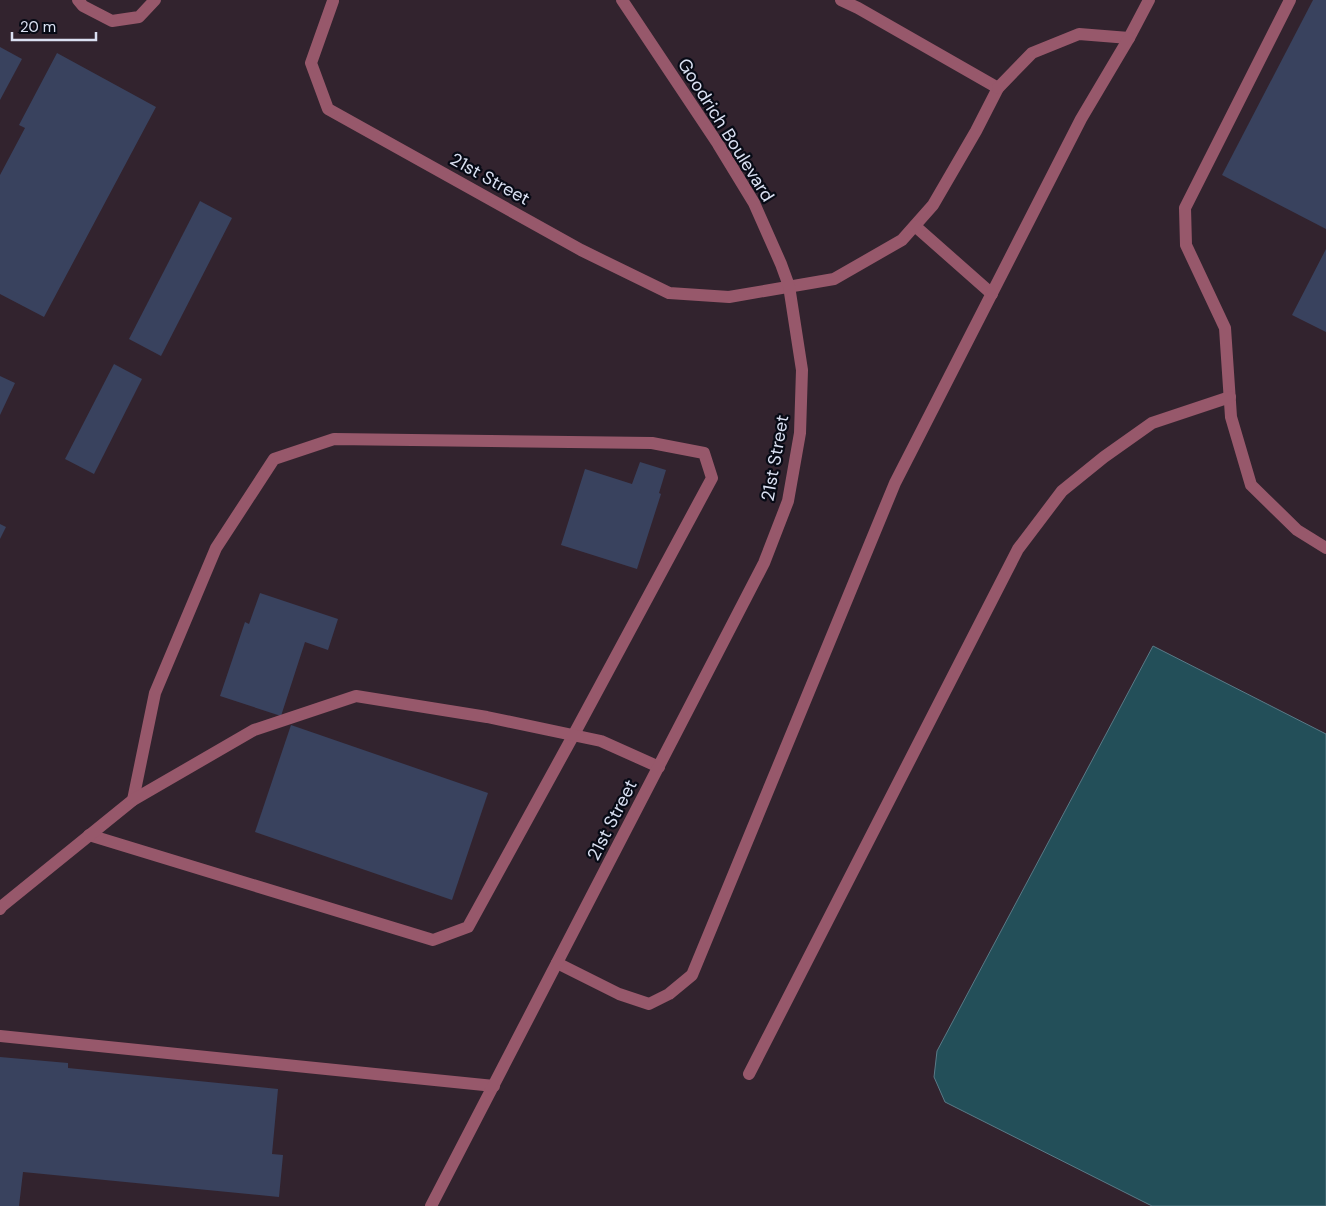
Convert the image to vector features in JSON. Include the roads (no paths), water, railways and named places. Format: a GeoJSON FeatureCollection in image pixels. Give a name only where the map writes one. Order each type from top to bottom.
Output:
{"type":"FeatureCollection","features":[{"type":"Feature","properties":{"kind":"street"},"geometry":{"type":"LineString","coordinates":[[78,0],[83,6],[112,21],[139,18],[155,0]]}},
{"type":"Feature","properties":{"kind":"street","name":"Goodrich Boulevard"},"geometry":{"type":"LineString","coordinates":[[622,0],[718,144],[754,203],[789,286]]}},
{"type":"Feature","properties":{"kind":"street"},"geometry":{"type":"LineString","coordinates":[[841,0],[998,88]]}},
{"type":"Feature","properties":{"kind":"street"},"geometry":{"type":"LineString","coordinates":[[558,963],[619,994],[649,1004],[669,994],[692,975],[895,483],[1082,119],[1149,0]]}},
{"type":"Feature","properties":{"kind":"street"},"geometry":{"type":"LineString","coordinates":[[1290,0],[1185,208],[1186,245],[1225,328],[1231,417],[1251,485],[1297,530],[1326,548]]}},
{"type":"Feature","properties":{"kind":"street","name":"21st Street"},"geometry":{"type":"LineString","coordinates":[[332,1],[311,63],[328,109],[582,250],[669,293],[729,296],[789,286],[802,370],[800,433],[788,501],[764,563],[431,1206]]}},
{"type":"Feature","properties":{"kind":"street"},"geometry":{"type":"LineString","coordinates":[[789,286],[834,279],[902,240],[933,205],[976,131],[998,88],[1032,53],[1079,34],[1129,38]]}},
{"type":"Feature","properties":{"kind":"street"},"geometry":{"type":"LineString","coordinates":[[915,226],[992,294]]}},
{"type":"Feature","properties":{"kind":"street"},"geometry":{"type":"LineString","coordinates":[[750,1074],[1018,549],[1062,491],[1104,457],[1152,424],[1230,397]]}},
{"type":"Feature","properties":{"kind":"street"},"geometry":{"type":"LineString","coordinates":[[89,835],[433,940],[468,927],[712,478],[704,453],[652,443],[334,439],[274,459],[216,548],[155,694],[133,800]]}},
{"type":"Feature","properties":{"kind":"street"},"geometry":{"type":"LineString","coordinates":[[0,909],[133,800],[254,730],[356,696],[487,717],[601,742],[659,767]]}},
{"type":"Feature","properties":{"kind":"street"},"geometry":{"type":"LineString","coordinates":[[0,1036],[494,1086]]}}]}
